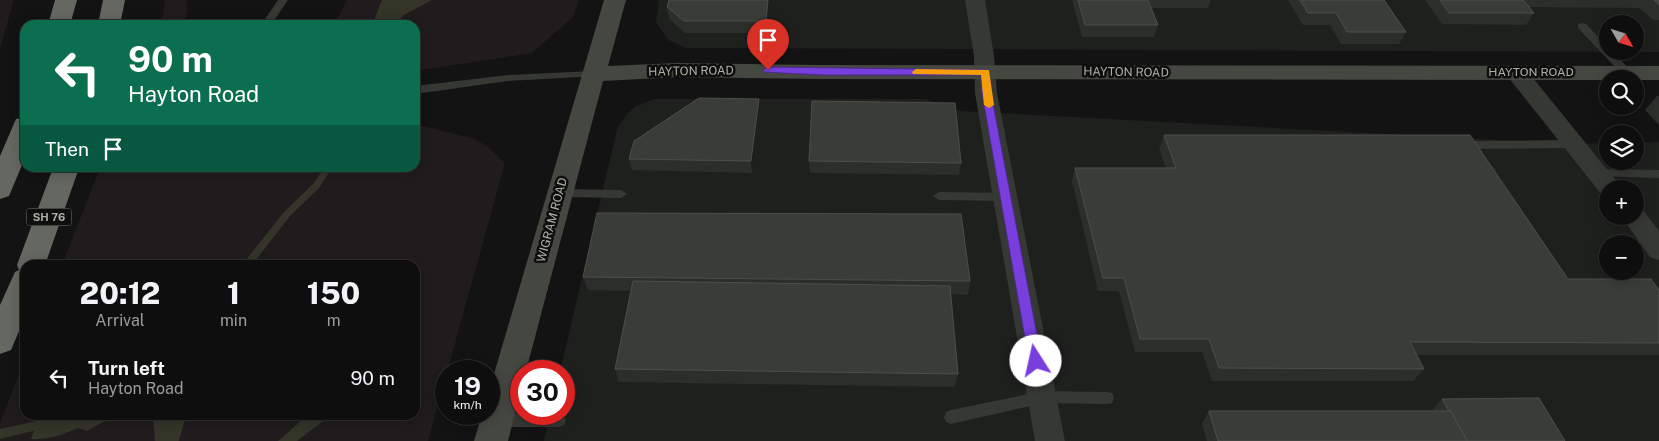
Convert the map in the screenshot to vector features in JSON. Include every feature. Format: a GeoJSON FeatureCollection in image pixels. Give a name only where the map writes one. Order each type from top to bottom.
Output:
{"type":"FeatureCollection","features":[{"type":"Feature","properties":{"kind":"highway"},"geometry":{"type":"LineString","coordinates":[[60,20],[66,0]]}},
{"type":"Feature","properties":{"kind":"highway"},"geometry":{"type":"LineString","coordinates":[[109,20],[114,0]]}},
{"type":"Feature","properties":{"kind":"highway"},"geometry":{"type":"LineString","coordinates":[[0,189],[20,138]]}},
{"type":"Feature","properties":{"kind":"highway","name":"SH 76"},"geometry":{"type":"LineString","coordinates":[[33,260],[65,172]]}},
{"type":"Feature","properties":{"kind":"highway"},"geometry":{"type":"LineString","coordinates":[[0,341],[20,292]]}},
{"type":"Feature","properties":{"kind":"street","name":"WIGRAM ROAD"},"geometry":{"type":"LineString","coordinates":[[494,430],[559,193],[615,0]]}},
{"type":"Feature","properties":{"kind":"street"},"geometry":{"type":"LineString","coordinates":[[975,0],[986,93],[1050,441]]}},
{"type":"Feature","properties":{"kind":"street","name":"HAYTON ROAD"},"geometry":{"type":"LineString","coordinates":[[593,74],[678,70],[1599,72]]}},
{"type":"Feature","properties":{"kind":"street"},"geometry":{"type":"LineString","coordinates":[[1516,72],[1604,180]]}},
{"type":"Feature","properties":{"kind":"street","name":"HAYTON ROAD"},"geometry":{"type":"LineString","coordinates":[[1644,73],[1659,73]]}},
{"type":"Feature","properties":{"kind":"street"},"geometry":{"type":"LineString","coordinates":[[1640,225],[1659,250]]}},
{"type":"Feature","properties":{"kind":"lane"},"geometry":{"type":"LineString","coordinates":[[269,20],[283,0]]}},
{"type":"Feature","properties":{"kind":"lane"},"geometry":{"type":"LineString","coordinates":[[1582,26],[1624,70]]}},
{"type":"Feature","properties":{"kind":"lane"},"geometry":{"type":"LineString","coordinates":[[420,89],[508,78],[593,74]]}},
{"type":"Feature","properties":{"kind":"lane"},"geometry":{"type":"LineString","coordinates":[[1472,145],[1573,144]]}},
{"type":"Feature","properties":{"kind":"lane"},"geometry":{"type":"LineString","coordinates":[[1613,180],[1659,174]]}},
{"type":"Feature","properties":{"kind":"lane"},"geometry":{"type":"LineString","coordinates":[[559,193],[621,194]]}},
{"type":"Feature","properties":{"kind":"lane"},"geometry":{"type":"LineString","coordinates":[[938,196],[1006,197]]}},
{"type":"Feature","properties":{"kind":"lane"},"geometry":{"type":"LineString","coordinates":[[951,417],[1042,397],[1108,398]]}},
{"type":"Feature","properties":{"kind":"lane"},"geometry":{"type":"LineString","coordinates":[[494,430],[526,425]]}},
{"type":"Feature","properties":{"kind":"shaded area"},"geometry":{"type":"Polygon","coordinates":[[[0,0],[14,0],[0,48],[0,0]]]}},
{"type":"Feature","properties":{"kind":"shaded area"},"geometry":{"type":"Polygon","coordinates":[[[165,0],[187,0],[186,20],[162,20],[165,0]]]}},
{"type":"Feature","properties":{"kind":"shaded area"},"geometry":{"type":"Polygon","coordinates":[[[347,0],[579,0],[573,17],[532,53],[420,70],[420,20],[337,20],[347,0]]]}},
{"type":"Feature","properties":{"kind":"shaded area"},"geometry":{"type":"Polygon","coordinates":[[[382,0],[432,0],[404,15],[400,20],[374,20],[382,0]]]}},
{"type":"Feature","properties":{"kind":"shaded area"},"geometry":{"type":"Polygon","coordinates":[[[659,0],[1659,0],[1659,52],[1644,52],[1644,15],[1599,15],[1599,52],[686,48],[668,40],[656,22],[659,0]]]}},
{"type":"Feature","properties":{"kind":"shaded area"},"geometry":{"type":"Polygon","coordinates":[[[655,99],[925,99],[961,111],[1573,144],[1599,143],[1599,170],[1644,170],[1644,143],[1659,142],[1659,441],[544,441],[548,425],[575,425],[575,360],[563,360],[618,126],[636,106],[655,99]]]}},
{"type":"Feature","properties":{"kind":"shaded area"},"geometry":{"type":"Polygon","coordinates":[[[420,125],[475,139],[488,147],[505,163],[450,360],[435,360],[435,416],[428,441],[0,441],[0,423],[20,372],[20,420],[420,420],[420,260],[64,260],[98,172],[420,172],[420,125]]]}},
{"type":"Feature","properties":{"kind":"shaded area"},"geometry":{"type":"Polygon","coordinates":[[[37,420],[106,420],[87,431],[78,428],[67,433],[42,439],[31,439],[37,420]]]}},
{"type":"Feature","properties":{"kind":"shaded area"},"geometry":{"type":"Polygon","coordinates":[[[153,420],[185,420],[179,441],[155,441],[153,420]]]}},
{"type":"Feature","properties":{"kind":"shaded area"},"geometry":{"type":"Polygon","coordinates":[[[302,420],[324,420],[297,441],[278,441],[302,420]]]}},
{"type":"Feature","properties":{"kind":"building"},"geometry":{"type":"Polygon","coordinates":[[[669,0],[768,0],[766,21],[684,21],[667,7],[669,0]]]}},
{"type":"Feature","properties":{"kind":"building"},"geometry":{"type":"Polygon","coordinates":[[[1078,0],[1148,0],[1158,25],[1085,25],[1078,0]]]}},
{"type":"Feature","properties":{"kind":"building"},"geometry":{"type":"Polygon","coordinates":[[[1300,0],[1384,0],[1406,32],[1347,32],[1336,13],[1308,13],[1300,0]]]}},
{"type":"Feature","properties":{"kind":"building"},"geometry":{"type":"Polygon","coordinates":[[[1440,0],[1523,0],[1534,13],[1449,13],[1440,0]]]}},
{"type":"Feature","properties":{"kind":"building"},"geometry":{"type":"Polygon","coordinates":[[[699,98],[759,99],[751,161],[629,159],[634,141],[699,98]]]}},
{"type":"Feature","properties":{"kind":"building"},"geometry":{"type":"Polygon","coordinates":[[[812,101],[955,103],[961,163],[809,161],[812,101]]]}},
{"type":"Feature","properties":{"kind":"building"},"geometry":{"type":"Polygon","coordinates":[[[1164,135],[1470,135],[1568,279],[1651,279],[1659,290],[1659,343],[1410,342],[1424,369],[1219,368],[1209,339],[1140,339],[1124,278],[1103,278],[1075,168],[1176,168],[1164,135]]]}},
{"type":"Feature","properties":{"kind":"building"},"geometry":{"type":"Polygon","coordinates":[[[597,213],[961,214],[970,281],[583,277],[597,213]]]}},
{"type":"Feature","properties":{"kind":"building"},"geometry":{"type":"Polygon","coordinates":[[[633,281],[950,286],[958,374],[615,369],[633,281]]]}},
{"type":"Feature","properties":{"kind":"building"},"geometry":{"type":"Polygon","coordinates":[[[1539,398],[1565,441],[1467,441],[1451,411],[1449,411],[1442,399],[1539,398]]]}},
{"type":"Feature","properties":{"kind":"building"},"geometry":{"type":"Polygon","coordinates":[[[1209,411],[1451,411],[1467,441],[1218,441],[1209,411]]]}},
{"type":"Feature","properties":{"kind":"waterway"},"geometry":{"type":"LineString","coordinates":[[251,260],[287,214],[316,186],[325,172]]}},
{"type":"Feature","properties":{"kind":"waterway"},"geometry":{"type":"LineString","coordinates":[[0,434],[46,424]]}},
{"type":"Feature","properties":{"kind":"slow traffic"},"geometry":{"type":"LineString","coordinates":[[916,72],[985,72],[986,93],[989,105]]}},
{"type":"Feature","properties":{"kind":"route"},"geometry":{"type":"LineString","coordinates":[[768,70],[822,72],[985,72],[986,93],[1036,361]]}}]}
